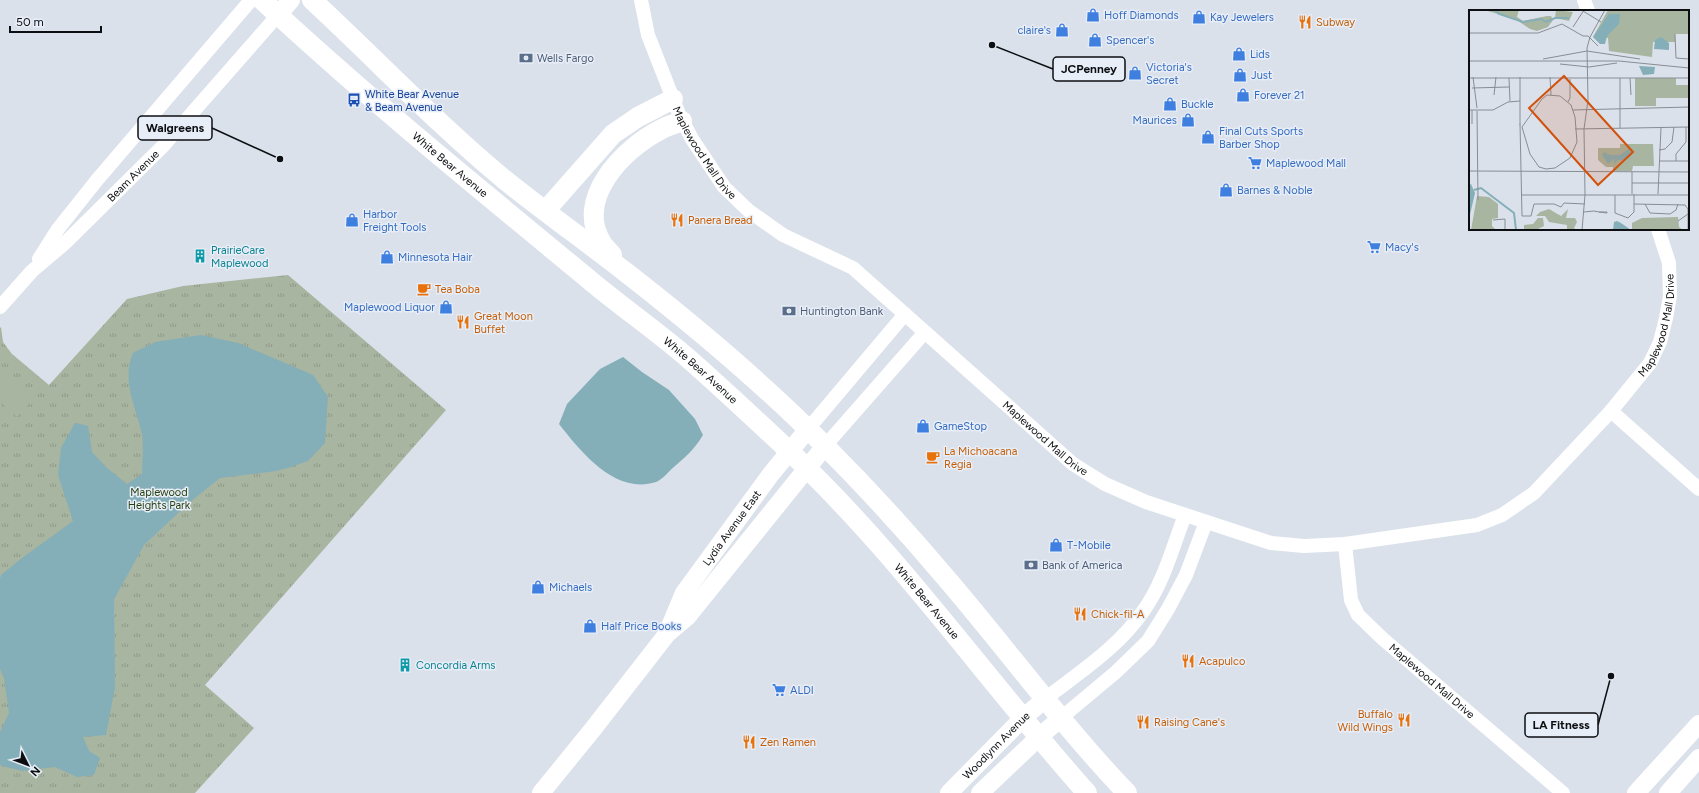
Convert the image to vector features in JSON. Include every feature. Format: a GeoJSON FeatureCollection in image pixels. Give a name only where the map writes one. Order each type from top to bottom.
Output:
{"type":"FeatureCollection","features":[{"type":"Feature","properties":{"kind":"main road","name":"White Bear Avenue"},"geometry":{"type":"LineString","coordinates":[[262,0],[341,73],[384,110],[584,276],[689,359],[789,451],[865,530],[929,601],[1023,718],[1087,793]]}},
{"type":"Feature","properties":{"kind":"main road"},"geometry":{"type":"LineString","coordinates":[[312,0],[469,149],[506,181],[629,274],[713,342],[808,429],[890,514],[946,577],[1045,699],[1105,770],[1127,793]]}},
{"type":"Feature","properties":{"kind":"main road"},"geometry":{"type":"LineString","coordinates":[[546,210],[612,134],[638,117],[673,99]]}},
{"type":"Feature","properties":{"kind":"main road"},"geometry":{"type":"LineString","coordinates":[[629,274],[602,242],[596,228],[594,214],[596,198],[603,182],[624,156],[637,145],[660,130],[682,121]]}},
{"type":"Feature","properties":{"kind":"street","name":"Beam Avenue"},"geometry":{"type":"LineString","coordinates":[[32,271],[58,229],[97,180],[251,0]]}},
{"type":"Feature","properties":{"kind":"street","name":"Beam Avenue"},"geometry":{"type":"LineString","coordinates":[[0,307],[32,271],[65,243],[164,145],[291,0]]}},
{"type":"Feature","properties":{"kind":"street","name":"Maplewood Mall Drive"},"geometry":{"type":"LineString","coordinates":[[641,0],[648,35],[682,121],[692,139],[724,187],[749,212],[783,235],[853,268],[1073,464],[1105,484],[1146,502],[1271,543],[1304,546],[1345,544],[1477,525],[1502,515],[1534,493],[1610,411],[1650,363],[1660,342],[1670,296],[1669,263],[1658,230]]}},
{"type":"Feature","properties":{"kind":"street"},"geometry":{"type":"LineString","coordinates":[[1584,0],[1588,10]]}},
{"type":"Feature","properties":{"kind":"street"},"geometry":{"type":"LineString","coordinates":[[808,429],[905,314]]}},
{"type":"Feature","properties":{"kind":"street"},"geometry":{"type":"LineString","coordinates":[[825,446],[925,332]]}},
{"type":"Feature","properties":{"kind":"street"},"geometry":{"type":"LineString","coordinates":[[1610,411],[1699,489]]}},
{"type":"Feature","properties":{"kind":"street","name":"Lydia Avenue East"},"geometry":{"type":"LineString","coordinates":[[666,634],[684,592],[789,451],[808,429]]}},
{"type":"Feature","properties":{"kind":"street","name":"Lydia Avenue East"},"geometry":{"type":"LineString","coordinates":[[541,793],[593,729],[666,634],[687,617],[825,446]]}},
{"type":"Feature","properties":{"kind":"street"},"geometry":{"type":"LineString","coordinates":[[1045,699],[1120,639],[1145,610],[1163,574],[1185,515]]}},
{"type":"Feature","properties":{"kind":"street"},"geometry":{"type":"LineString","coordinates":[[1061,718],[1111,676],[1148,641],[1168,609],[1186,575],[1206,522]]}},
{"type":"Feature","properties":{"kind":"street","name":"Maplewood Mall Drive"},"geometry":{"type":"LineString","coordinates":[[1345,544],[1351,600],[1358,614],[1383,639],[1563,793]]}},
{"type":"Feature","properties":{"kind":"street","name":"Woodlynn Avenue"},"geometry":{"type":"LineString","coordinates":[[949,793],[1023,718],[1045,699]]}},
{"type":"Feature","properties":{"kind":"street","name":"Woodlynn Avenue"},"geometry":{"type":"LineString","coordinates":[[980,793],[1061,718]]}},
{"type":"Feature","properties":{"kind":"street"},"geometry":{"type":"LineString","coordinates":[[1636,793],[1699,724]]}},
{"type":"Feature","properties":{"kind":"street"},"geometry":{"type":"LineString","coordinates":[[1668,793],[1699,758]]}},
{"type":"Feature","properties":{"kind":"green space","name":"Maplewood Heights Park"},"geometry":{"type":"Polygon","coordinates":[[[288,275],[446,410],[205,685],[254,728],[195,793],[0,793],[0,328],[1,327],[3,342],[12,354],[49,385],[127,299],[183,286],[288,275]]]}},
{"type":"Feature","properties":{"kind":"green space"},"geometry":{"type":"Polygon","coordinates":[[[0,365],[35,397],[17,417],[0,402],[0,365]]]}},
{"type":"Feature","properties":{"kind":"green space"},"geometry":{"type":"Polygon","coordinates":[[[0,409],[9,417],[0,427],[0,409]]]}},
{"type":"Feature","properties":{"kind":"water"},"geometry":{"type":"Polygon","coordinates":[[[201,335],[238,343],[313,375],[328,397],[325,443],[308,461],[288,468],[276,471],[220,478],[190,502],[144,545],[114,599],[115,687],[106,735],[83,737],[89,751],[100,758],[94,775],[77,777],[55,767],[22,771],[2,766],[0,765],[0,732],[9,713],[4,678],[0,669],[1,575],[73,521],[58,475],[61,448],[75,423],[88,426],[92,452],[106,467],[127,484],[142,474],[142,434],[131,394],[128,374],[133,353],[155,342],[201,335]]]}},
{"type":"Feature","properties":{"kind":"water"},"geometry":{"type":"Polygon","coordinates":[[[623,357],[669,390],[695,419],[703,435],[687,455],[656,482],[641,484],[627,482],[613,477],[589,458],[559,424],[567,404],[600,369],[623,357]]]}},
{"type":"Feature","properties":{"kind":"place","name":"Hoff Diamonds"},"geometry":{"type":"Point","coordinates":[1093,15]}},
{"type":"Feature","properties":{"kind":"place","name":"Kay Jewelers"},"geometry":{"type":"Point","coordinates":[1199,17]}},
{"type":"Feature","properties":{"kind":"place","name":"Subway"},"geometry":{"type":"Point","coordinates":[1305,22]}},
{"type":"Feature","properties":{"kind":"place","name":"claire's"},"geometry":{"type":"Point","coordinates":[1062,30]}},
{"type":"Feature","properties":{"kind":"place","name":"Spencer's"},"geometry":{"type":"Point","coordinates":[1095,40]}},
{"type":"Feature","properties":{"kind":"place","name":"JCPenney"},"geometry":{"type":"Point","coordinates":[992,45]}},
{"type":"Feature","properties":{"kind":"place","name":"Lids"},"geometry":{"type":"Point","coordinates":[1239,54]}},
{"type":"Feature","properties":{"kind":"place","name":"Wells Fargo"},"geometry":{"type":"Point","coordinates":[526,58]}},
{"type":"Feature","properties":{"kind":"place","name":"Victoria's Secret"},"geometry":{"type":"Point","coordinates":[1135,73]}},
{"type":"Feature","properties":{"kind":"place","name":"Just"},"geometry":{"type":"Point","coordinates":[1240,75]}},
{"type":"Feature","properties":{"kind":"place","name":"Forever 21"},"geometry":{"type":"Point","coordinates":[1243,95]}},
{"type":"Feature","properties":{"kind":"place","name":"White Bear Avenue & Beam Avenue"},"geometry":{"type":"Point","coordinates":[354,100]}},
{"type":"Feature","properties":{"kind":"place","name":"Buckle"},"geometry":{"type":"Point","coordinates":[1170,104]}},
{"type":"Feature","properties":{"kind":"place","name":"Maurices"},"geometry":{"type":"Point","coordinates":[1188,120]}},
{"type":"Feature","properties":{"kind":"place","name":"Final Cuts Sports Barber Shop"},"geometry":{"type":"Point","coordinates":[1208,137]}},
{"type":"Feature","properties":{"kind":"place","name":"Walgreens"},"geometry":{"type":"Point","coordinates":[280,159]}},
{"type":"Feature","properties":{"kind":"place","name":"Maplewood Mall"},"geometry":{"type":"Point","coordinates":[1255,163]}},
{"type":"Feature","properties":{"kind":"place","name":"Barnes & Noble"},"geometry":{"type":"Point","coordinates":[1226,190]}},
{"type":"Feature","properties":{"kind":"place","name":"Harbor Freight Tools"},"geometry":{"type":"Point","coordinates":[352,220]}},
{"type":"Feature","properties":{"kind":"place","name":"Panera Bread"},"geometry":{"type":"Point","coordinates":[677,220]}},
{"type":"Feature","properties":{"kind":"place","name":"Macy's"},"geometry":{"type":"Point","coordinates":[1374,247]}},
{"type":"Feature","properties":{"kind":"place","name":"PrairieCare Maplewood"},"geometry":{"type":"Point","coordinates":[200,256]}},
{"type":"Feature","properties":{"kind":"place","name":"Minnesota Hair"},"geometry":{"type":"Point","coordinates":[387,257]}},
{"type":"Feature","properties":{"kind":"place","name":"Tea Boba"},"geometry":{"type":"Point","coordinates":[424,289]}},
{"type":"Feature","properties":{"kind":"place","name":"Maplewood Liquor"},"geometry":{"type":"Point","coordinates":[446,307]}},
{"type":"Feature","properties":{"kind":"place","name":"Huntington Bank"},"geometry":{"type":"Point","coordinates":[789,311]}},
{"type":"Feature","properties":{"kind":"place","name":"Great Moon Buffet"},"geometry":{"type":"Point","coordinates":[463,322]}},
{"type":"Feature","properties":{"kind":"place","name":"GameStop"},"geometry":{"type":"Point","coordinates":[923,426]}},
{"type":"Feature","properties":{"kind":"place","name":"La Michoacana Regia"},"geometry":{"type":"Point","coordinates":[933,457]}},
{"type":"Feature","properties":{"kind":"place","name":"T-Mobile"},"geometry":{"type":"Point","coordinates":[1056,545]}},
{"type":"Feature","properties":{"kind":"place","name":"Bank of America"},"geometry":{"type":"Point","coordinates":[1031,565]}},
{"type":"Feature","properties":{"kind":"place","name":"Michaels"},"geometry":{"type":"Point","coordinates":[538,587]}},
{"type":"Feature","properties":{"kind":"place","name":"Chick-fil-A"},"geometry":{"type":"Point","coordinates":[1080,614]}},
{"type":"Feature","properties":{"kind":"place","name":"Half Price Books"},"geometry":{"type":"Point","coordinates":[590,626]}},
{"type":"Feature","properties":{"kind":"place","name":"Acapulco"},"geometry":{"type":"Point","coordinates":[1188,661]}},
{"type":"Feature","properties":{"kind":"place","name":"Concordia Arms"},"geometry":{"type":"Point","coordinates":[405,665]}},
{"type":"Feature","properties":{"kind":"place","name":"LA Fitness"},"geometry":{"type":"Point","coordinates":[1611,676]}},
{"type":"Feature","properties":{"kind":"place","name":"ALDI"},"geometry":{"type":"Point","coordinates":[779,690]}},
{"type":"Feature","properties":{"kind":"place","name":"Buffalo Wild Wings"},"geometry":{"type":"Point","coordinates":[1404,720]}},
{"type":"Feature","properties":{"kind":"place","name":"Raising Cane's"},"geometry":{"type":"Point","coordinates":[1143,722]}},
{"type":"Feature","properties":{"kind":"place","name":"Zen Ramen"},"geometry":{"type":"Point","coordinates":[749,742]}}]}
